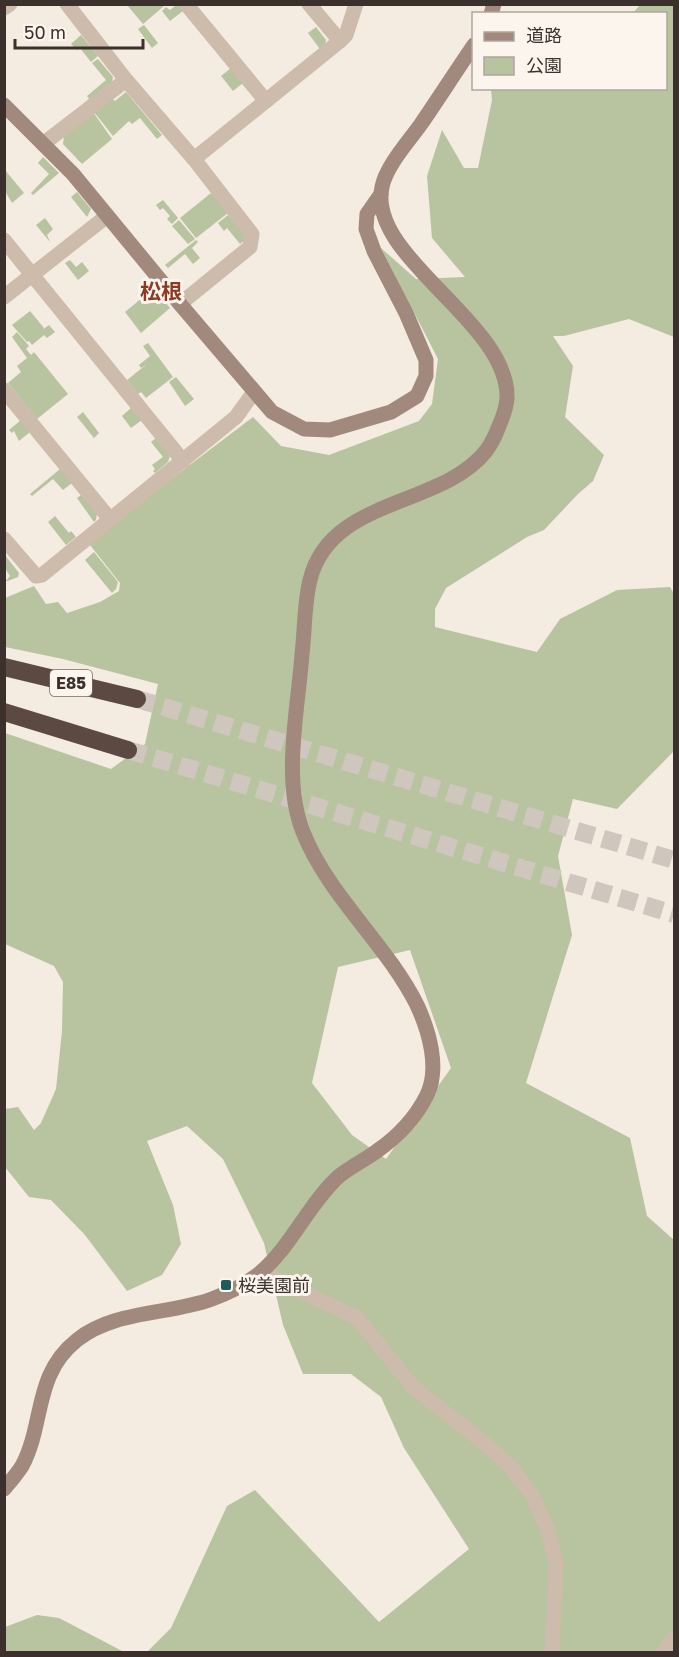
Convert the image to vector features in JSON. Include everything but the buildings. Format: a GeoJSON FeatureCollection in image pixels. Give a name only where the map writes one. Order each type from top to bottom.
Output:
{"type":"FeatureCollection","features":[{"type":"Feature","properties":{"kind":"highway","name":"E85"},"geometry":{"type":"LineString","coordinates":[[4,667],[137,699]]}},
{"type":"Feature","properties":{"kind":"highway"},"geometry":{"type":"LineString","coordinates":[[4,712],[128,750]]}},
{"type":"Feature","properties":{"kind":"street"},"geometry":{"type":"LineString","coordinates":[[4,8],[10,4]]}},
{"type":"Feature","properties":{"kind":"street"},"geometry":{"type":"LineString","coordinates":[[67,4],[126,80],[194,159],[252,234],[250,247],[180,304]]}},
{"type":"Feature","properties":{"kind":"street"},"geometry":{"type":"LineString","coordinates":[[186,4],[266,101]]}},
{"type":"Feature","properties":{"kind":"street"},"geometry":{"type":"LineString","coordinates":[[309,4],[340,41]]}},
{"type":"Feature","properties":{"kind":"street"},"geometry":{"type":"LineString","coordinates":[[194,159],[340,41],[346,34],[356,4]]}},
{"type":"Feature","properties":{"kind":"street"},"geometry":{"type":"LineString","coordinates":[[4,1489],[22,1467],[31,1443],[41,1396],[50,1374],[76,1341],[90,1331],[113,1322],[211,1299],[261,1272],[287,1242],[319,1197],[343,1172],[379,1150],[403,1130],[430,1090],[433,1073],[430,1040],[416,1003],[390,963],[327,877],[302,831],[295,803],[293,776],[304,617],[311,574],[317,560],[329,543],[348,526],[455,476],[484,455],[495,436],[507,402],[506,381],[499,362],[468,322],[393,238],[384,219],[381,194],[382,182],[472,48]]}},
{"type":"Feature","properties":{"kind":"street"},"geometry":{"type":"LineString","coordinates":[[43,144],[126,80]]}},
{"type":"Feature","properties":{"kind":"street"},"geometry":{"type":"LineString","coordinates":[[4,105],[73,174],[272,412],[304,429],[330,430],[391,412],[411,401],[422,389],[426,376],[426,360],[374,251],[366,229],[367,214],[381,194]]}},
{"type":"Feature","properties":{"kind":"street"},"geometry":{"type":"LineString","coordinates":[[4,297],[107,216]]}},
{"type":"Feature","properties":{"kind":"street"},"geometry":{"type":"LineString","coordinates":[[4,240],[183,460]]}},
{"type":"Feature","properties":{"kind":"street"},"geometry":{"type":"LineString","coordinates":[[4,390],[110,518]]}},
{"type":"Feature","properties":{"kind":"street"},"geometry":{"type":"LineString","coordinates":[[4,539],[36,576],[42,575],[236,417],[254,392]]}},
{"type":"Feature","properties":{"kind":"street"},"geometry":{"type":"LineString","coordinates":[[261,1272],[357,1318],[414,1388],[483,1442],[512,1468],[532,1495],[547,1528],[556,1563],[552,1653]]}},
{"type":"Feature","properties":{"kind":"street"},"geometry":{"type":"LineString","coordinates":[[664,1653],[675,1638]]}},
{"type":"Feature","properties":{"kind":"green space"},"geometry":{"type":"Polygon","coordinates":[[[174,4],[183,11],[170,21],[162,11],[166,7],[170,10],[175,6],[174,4]]]}},
{"type":"Feature","properties":{"kind":"green space"},"geometry":{"type":"Polygon","coordinates":[[[127,5],[162,5],[164,6],[143,24],[127,5]]]}},
{"type":"Feature","properties":{"kind":"green space"},"geometry":{"type":"Polygon","coordinates":[[[640,5],[674,5],[674,337],[629,319],[564,336],[553,336],[573,366],[565,417],[604,455],[593,481],[544,530],[527,537],[446,588],[435,609],[435,627],[537,652],[560,619],[617,590],[670,587],[674,594],[674,751],[617,809],[573,799],[558,856],[572,935],[526,1083],[630,1138],[647,1216],[674,1240],[674,1652],[147,1652],[171,1628],[227,1506],[255,1490],[379,1622],[469,1549],[404,1448],[381,1397],[351,1374],[303,1374],[283,1325],[264,1243],[223,1159],[187,1126],[147,1141],[173,1205],[181,1244],[162,1275],[127,1291],[85,1235],[51,1200],[29,1197],[5,1167],[5,1109],[18,1107],[34,1130],[41,1123],[56,1089],[62,1031],[63,982],[54,966],[5,944],[5,733],[111,769],[145,744],[158,684],[63,659],[5,647],[5,598],[34,586],[46,604],[58,602],[67,613],[100,602],[119,591],[120,583],[90,545],[129,511],[253,417],[281,446],[329,455],[419,421],[432,404],[438,359],[381,248],[416,279],[465,277],[432,238],[427,176],[442,130],[464,168],[478,168],[492,100],[491,90],[667,90],[667,12],[634,12],[640,5]],[[410,950],[338,967],[312,1083],[352,1135],[386,1159],[451,1068],[410,950]]]}},
{"type":"Feature","properties":{"kind":"green space"},"geometry":{"type":"Polygon","coordinates":[[[144,25],[158,43],[152,48],[138,29],[144,25]]]}},
{"type":"Feature","properties":{"kind":"green space"},"geometry":{"type":"Polygon","coordinates":[[[316,27],[326,40],[325,45],[320,49],[308,33],[316,27]]]}},
{"type":"Feature","properties":{"kind":"green space"},"geometry":{"type":"Polygon","coordinates":[[[81,35],[98,56],[91,62],[80,48],[77,50],[71,44],[81,35]]]}},
{"type":"Feature","properties":{"kind":"green space"},"geometry":{"type":"Polygon","coordinates":[[[98,59],[113,77],[112,82],[90,100],[87,96],[106,80],[92,63],[98,59]]]}},
{"type":"Feature","properties":{"kind":"green space"},"geometry":{"type":"Polygon","coordinates":[[[231,68],[243,83],[233,91],[221,76],[231,68]]]}},
{"type":"Feature","properties":{"kind":"green space"},"geometry":{"type":"Polygon","coordinates":[[[126,92],[162,135],[157,139],[140,118],[132,124],[129,121],[113,136],[94,112],[111,98],[115,101],[126,92]]]}},
{"type":"Feature","properties":{"kind":"green space"},"geometry":{"type":"Polygon","coordinates":[[[93,112],[112,139],[82,164],[63,144],[64,136],[93,112]]]}},
{"type":"Feature","properties":{"kind":"green space"},"geometry":{"type":"Polygon","coordinates":[[[43,157],[59,173],[33,195],[31,193],[49,174],[38,163],[43,157]]]}},
{"type":"Feature","properties":{"kind":"green space"},"geometry":{"type":"Polygon","coordinates":[[[5,170],[24,193],[12,203],[5,191],[5,170]]]}},
{"type":"Feature","properties":{"kind":"green space"},"geometry":{"type":"Polygon","coordinates":[[[77,192],[91,209],[87,217],[71,197],[77,192]]]}},
{"type":"Feature","properties":{"kind":"green space"},"geometry":{"type":"Polygon","coordinates":[[[211,193],[228,213],[196,238],[180,218],[211,193]]]}},
{"type":"Feature","properties":{"kind":"green space"},"geometry":{"type":"Polygon","coordinates":[[[163,200],[178,218],[172,224],[167,219],[170,216],[163,208],[160,210],[156,205],[163,200]]]}},
{"type":"Feature","properties":{"kind":"green space"},"geometry":{"type":"Polygon","coordinates":[[[228,215],[244,234],[244,241],[240,244],[227,228],[224,231],[218,223],[228,215]]]}},
{"type":"Feature","properties":{"kind":"green space"},"geometry":{"type":"Polygon","coordinates":[[[45,218],[53,229],[47,235],[50,242],[36,225],[45,218]]]}},
{"type":"Feature","properties":{"kind":"green space"},"geometry":{"type":"Polygon","coordinates":[[[179,220],[195,239],[188,244],[172,226],[179,220]]]}},
{"type":"Feature","properties":{"kind":"green space"},"geometry":{"type":"Polygon","coordinates":[[[196,240],[198,242],[192,248],[200,258],[193,264],[185,254],[168,268],[165,265],[196,240]]]}},
{"type":"Feature","properties":{"kind":"green space"},"geometry":{"type":"Polygon","coordinates":[[[70,260],[76,267],[82,262],[89,271],[78,280],[65,263],[70,260]]]}},
{"type":"Feature","properties":{"kind":"green space"},"geometry":{"type":"Polygon","coordinates":[[[154,288],[170,308],[141,333],[125,312],[154,288]]]}},
{"type":"Feature","properties":{"kind":"green space"},"geometry":{"type":"Polygon","coordinates":[[[30,311],[44,328],[42,330],[49,325],[55,332],[47,338],[44,335],[32,345],[12,325],[30,311]]]}},
{"type":"Feature","properties":{"kind":"green space"},"geometry":{"type":"Polygon","coordinates":[[[17,332],[29,346],[26,349],[31,355],[34,352],[68,394],[37,419],[8,383],[21,372],[17,366],[27,358],[12,337],[17,332]]]}},
{"type":"Feature","properties":{"kind":"green space"},"geometry":{"type":"Polygon","coordinates":[[[148,343],[173,377],[146,398],[141,392],[138,394],[127,380],[147,364],[141,368],[139,365],[150,356],[143,346],[148,343]]]}},
{"type":"Feature","properties":{"kind":"green space"},"geometry":{"type":"Polygon","coordinates":[[[176,377],[194,399],[185,406],[169,382],[176,377]]]}},
{"type":"Feature","properties":{"kind":"green space"},"geometry":{"type":"Polygon","coordinates":[[[132,407],[142,420],[131,428],[122,416],[132,407]]]}},
{"type":"Feature","properties":{"kind":"green space"},"geometry":{"type":"Polygon","coordinates":[[[83,412],[99,433],[94,438],[77,417],[83,412]]]}},
{"type":"Feature","properties":{"kind":"green space"},"geometry":{"type":"Polygon","coordinates":[[[21,420],[30,432],[19,441],[14,431],[12,433],[9,430],[21,420]]]}},
{"type":"Feature","properties":{"kind":"green space"},"geometry":{"type":"Polygon","coordinates":[[[156,438],[170,456],[168,462],[155,473],[152,465],[163,457],[151,442],[156,438]]]}},
{"type":"Feature","properties":{"kind":"green space"},"geometry":{"type":"Polygon","coordinates":[[[60,469],[72,483],[63,490],[53,479],[32,496],[30,494],[60,469]]]}},
{"type":"Feature","properties":{"kind":"green space"},"geometry":{"type":"Polygon","coordinates":[[[81,495],[97,513],[94,522],[77,498],[81,495]]]}},
{"type":"Feature","properties":{"kind":"green space"},"geometry":{"type":"Polygon","coordinates":[[[55,516],[69,533],[71,531],[76,537],[66,545],[48,522],[55,516]]]}},
{"type":"Feature","properties":{"kind":"green space"},"geometry":{"type":"Polygon","coordinates":[[[94,552],[118,582],[112,593],[85,560],[94,552]]]}},
{"type":"Feature","properties":{"kind":"green space"},"geometry":{"type":"Polygon","coordinates":[[[5,555],[19,573],[18,577],[5,582],[10,576],[5,571],[5,555]]]}},
{"type":"Feature","properties":{"kind":"green space"},"geometry":{"type":"Polygon","coordinates":[[[37,1615],[59,1618],[124,1652],[5,1652],[5,1627],[37,1615]]]}},
{"type":"Feature","properties":{"kind":"tunnel"},"geometry":{"type":"LineString","coordinates":[[137,699],[674,860]]}},
{"type":"Feature","properties":{"kind":"tunnel"},"geometry":{"type":"LineString","coordinates":[[128,750],[674,914]]}},
{"type":"Feature","properties":{"kind":"place","name":"桜美園前"},"geometry":{"type":"Point","coordinates":[226,1285]}},
{"type":"Feature","properties":{"kind":"district","name":"松根"},"geometry":{"type":"Point","coordinates":[161,291]}}]}
